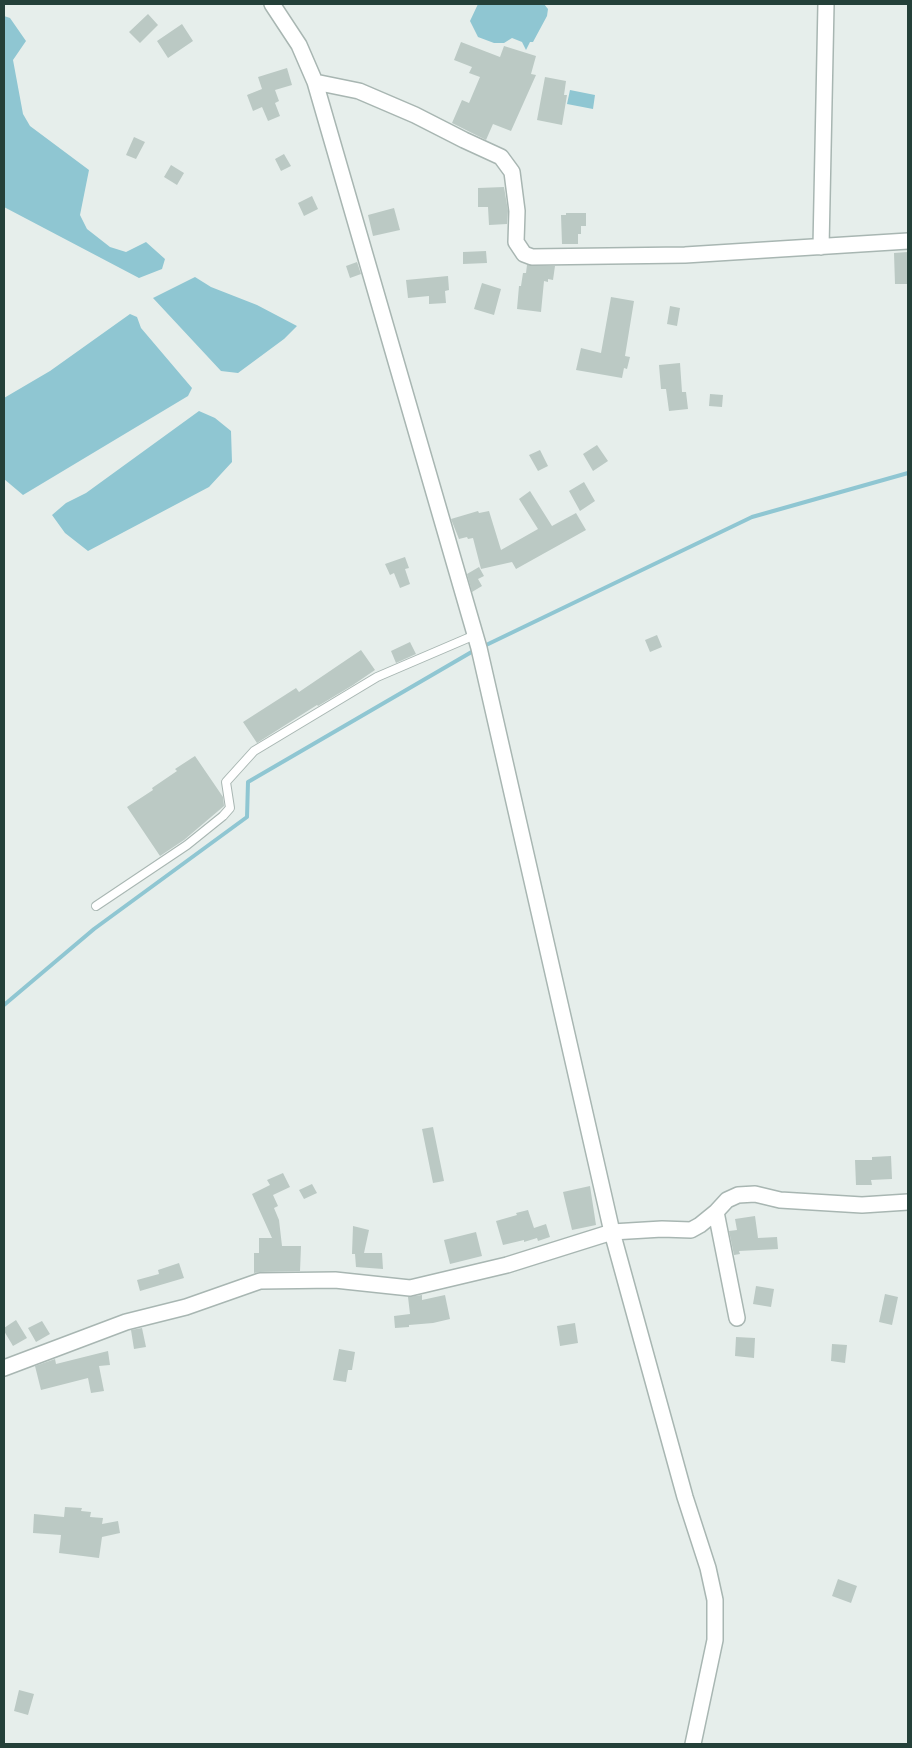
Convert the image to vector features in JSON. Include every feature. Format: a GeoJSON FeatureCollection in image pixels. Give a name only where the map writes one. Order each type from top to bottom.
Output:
{"type":"FeatureCollection","features":[{"type":"Feature","properties":{"kind":"street"},"geometry":{"type":"LineString","coordinates":[[272,4],[299,45],[315,82],[475,635],[612,1232],[685,1497],[708,1568],[715,1600],[715,1640],[693,1744]]}},
{"type":"Feature","properties":{"kind":"street"},"geometry":{"type":"LineString","coordinates":[[821,246],[826,4]]}},
{"type":"Feature","properties":{"kind":"street"},"geometry":{"type":"LineString","coordinates":[[315,82],[359,91],[415,115],[501,157],[512,172],[517,211],[516,242],[524,254],[540,257],[685,255],[908,241]]}},
{"type":"Feature","properties":{"kind":"street"},"geometry":{"type":"LineString","coordinates":[[4,1368],[126,1322],[186,1307],[260,1281],[335,1280],[410,1288],[507,1265],[612,1232],[662,1229],[691,1230],[716,1212],[727,1200],[738,1195],[755,1194],[780,1200],[862,1206],[908,1202]]}},
{"type":"Feature","properties":{"kind":"street"},"geometry":{"type":"LineString","coordinates":[[716,1212],[737,1318]]}},
{"type":"Feature","properties":{"kind":"lane"},"geometry":{"type":"LineString","coordinates":[[96,906],[180,850],[223,816],[230,808],[226,782],[254,751],[377,677],[475,635]]}},
{"type":"Feature","properties":{"kind":"water"},"geometry":{"type":"Polygon","coordinates":[[[478,4],[544,4],[548,9],[547,16],[533,42],[530,42],[526,50],[522,42],[512,38],[504,43],[494,43],[478,37],[470,21],[478,4]]]}},
{"type":"Feature","properties":{"kind":"water"},"geometry":{"type":"Polygon","coordinates":[[[4,16],[10,18],[26,41],[13,60],[23,114],[30,126],[89,170],[80,215],[87,229],[110,247],[126,252],[146,242],[165,259],[162,269],[139,278],[4,207],[4,16]]]}},
{"type":"Feature","properties":{"kind":"water"},"geometry":{"type":"Polygon","coordinates":[[[570,90],[595,95],[593,109],[567,104],[570,90]]]}},
{"type":"Feature","properties":{"kind":"water"},"geometry":{"type":"Polygon","coordinates":[[[195,277],[211,287],[257,305],[297,326],[284,339],[238,373],[221,371],[153,298],[195,277]]]}},
{"type":"Feature","properties":{"kind":"water"},"geometry":{"type":"Polygon","coordinates":[[[130,314],[137,317],[141,328],[192,388],[188,396],[23,495],[4,479],[4,398],[50,371],[130,314]]]}},
{"type":"Feature","properties":{"kind":"water"},"geometry":{"type":"Polygon","coordinates":[[[199,411],[215,418],[231,431],[232,462],[209,487],[88,551],[65,533],[52,515],[66,503],[86,493],[199,411]]]}},
{"type":"Feature","properties":{"kind":"building"},"geometry":{"type":"Polygon","coordinates":[[[148,14],[158,25],[140,43],[129,32],[148,14]]]}},
{"type":"Feature","properties":{"kind":"building"},"geometry":{"type":"Polygon","coordinates":[[[182,24],[193,41],[168,58],[157,41],[182,24]]]}},
{"type":"Feature","properties":{"kind":"building"},"geometry":{"type":"Polygon","coordinates":[[[461,42],[500,57],[504,46],[536,56],[531,74],[536,75],[511,131],[493,124],[486,140],[452,123],[462,100],[469,103],[480,77],[469,73],[472,67],[454,60],[461,42]]]}},
{"type":"Feature","properties":{"kind":"building"},"geometry":{"type":"Polygon","coordinates":[[[287,68],[292,85],[275,90],[279,101],[275,103],[280,116],[268,121],[262,107],[253,111],[247,95],[262,89],[258,77],[287,68]]]}},
{"type":"Feature","properties":{"kind":"building"},"geometry":{"type":"Polygon","coordinates":[[[545,77],[566,81],[564,95],[567,95],[562,125],[537,120],[545,77]]]}},
{"type":"Feature","properties":{"kind":"building"},"geometry":{"type":"Polygon","coordinates":[[[134,137],[145,142],[136,159],[126,155],[134,137]]]}},
{"type":"Feature","properties":{"kind":"building"},"geometry":{"type":"Polygon","coordinates":[[[284,154],[291,166],[281,171],[275,159],[284,154]]]}},
{"type":"Feature","properties":{"kind":"building"},"geometry":{"type":"Polygon","coordinates":[[[171,165],[184,173],[177,185],[164,177],[171,165]]]}},
{"type":"Feature","properties":{"kind":"building"},"geometry":{"type":"Polygon","coordinates":[[[504,187],[508,211],[507,224],[489,225],[488,207],[478,207],[478,188],[504,187]]]}},
{"type":"Feature","properties":{"kind":"building"},"geometry":{"type":"Polygon","coordinates":[[[312,196],[318,209],[304,216],[298,203],[312,196]]]}},
{"type":"Feature","properties":{"kind":"building"},"geometry":{"type":"Polygon","coordinates":[[[394,208],[400,230],[373,236],[368,215],[394,208]]]}},
{"type":"Feature","properties":{"kind":"building"},"geometry":{"type":"Polygon","coordinates":[[[566,213],[586,213],[586,226],[581,226],[581,234],[578,234],[578,244],[562,244],[561,215],[566,215],[566,213]]]}},
{"type":"Feature","properties":{"kind":"building"},"geometry":{"type":"Polygon","coordinates":[[[486,251],[487,263],[463,264],[463,252],[486,251]]]}},
{"type":"Feature","properties":{"kind":"building"},"geometry":{"type":"Polygon","coordinates":[[[908,252],[908,284],[895,284],[894,253],[908,252]]]}},
{"type":"Feature","properties":{"kind":"building"},"geometry":{"type":"Polygon","coordinates":[[[357,262],[361,274],[350,278],[346,266],[357,262]]]}},
{"type":"Feature","properties":{"kind":"building"},"geometry":{"type":"Polygon","coordinates":[[[527,265],[555,266],[553,280],[548,279],[548,282],[544,281],[541,312],[517,309],[519,286],[521,286],[523,273],[526,273],[527,265]]]}},
{"type":"Feature","properties":{"kind":"building"},"geometry":{"type":"Polygon","coordinates":[[[448,276],[449,290],[445,291],[446,303],[429,304],[429,296],[408,298],[406,280],[448,276]]]}},
{"type":"Feature","properties":{"kind":"building"},"geometry":{"type":"Polygon","coordinates":[[[482,283],[501,289],[494,315],[474,309],[482,283]]]}},
{"type":"Feature","properties":{"kind":"building"},"geometry":{"type":"Polygon","coordinates":[[[611,297],[634,301],[625,356],[630,357],[627,369],[624,368],[622,378],[576,370],[581,348],[601,353],[611,297]]]}},
{"type":"Feature","properties":{"kind":"building"},"geometry":{"type":"Polygon","coordinates":[[[670,306],[680,308],[677,326],[667,324],[670,306]]]}},
{"type":"Feature","properties":{"kind":"building"},"geometry":{"type":"Polygon","coordinates":[[[680,363],[682,392],[686,392],[688,409],[669,411],[666,389],[661,389],[659,365],[680,363]]]}},
{"type":"Feature","properties":{"kind":"building"},"geometry":{"type":"Polygon","coordinates":[[[710,394],[723,395],[722,407],[709,406],[710,394]]]}},
{"type":"Feature","properties":{"kind":"building"},"geometry":{"type":"Polygon","coordinates":[[[597,445],[608,461],[593,471],[583,454],[597,445]]]}},
{"type":"Feature","properties":{"kind":"building"},"geometry":{"type":"Polygon","coordinates":[[[540,450],[548,466],[538,471],[529,455],[540,450]]]}},
{"type":"Feature","properties":{"kind":"building"},"geometry":{"type":"Polygon","coordinates":[[[584,482],[595,501],[580,511],[569,491],[584,482]]]}},
{"type":"Feature","properties":{"kind":"building"},"geometry":{"type":"Polygon","coordinates":[[[530,491],[552,526],[576,513],[586,530],[516,569],[512,562],[481,569],[473,538],[459,539],[451,519],[478,511],[479,513],[489,511],[501,550],[538,529],[519,499],[530,491]]]}},
{"type":"Feature","properties":{"kind":"building"},"geometry":{"type":"Polygon","coordinates":[[[405,557],[409,568],[405,569],[410,584],[400,588],[394,573],[390,575],[385,564],[405,557]]]}},
{"type":"Feature","properties":{"kind":"building"},"geometry":{"type":"Polygon","coordinates":[[[479,567],[484,576],[478,579],[482,586],[472,592],[467,574],[479,567]]]}},
{"type":"Feature","properties":{"kind":"building"},"geometry":{"type":"Polygon","coordinates":[[[657,635],[662,647],[650,652],[645,640],[657,635]]]}},
{"type":"Feature","properties":{"kind":"building"},"geometry":{"type":"Polygon","coordinates":[[[410,642],[416,654],[396,663],[391,651],[410,642]]]}},
{"type":"Feature","properties":{"kind":"building"},"geometry":{"type":"Polygon","coordinates":[[[361,650],[375,670],[257,743],[243,722],[296,688],[299,692],[361,650]]]}},
{"type":"Feature","properties":{"kind":"building"},"geometry":{"type":"Polygon","coordinates":[[[195,756],[223,797],[224,806],[184,840],[160,856],[127,807],[153,790],[152,788],[177,771],[175,769],[195,756]]]}},
{"type":"Feature","properties":{"kind":"building"},"geometry":{"type":"Polygon","coordinates":[[[433,1127],[444,1181],[433,1183],[422,1129],[433,1127]]]}},
{"type":"Feature","properties":{"kind":"building"},"geometry":{"type":"Polygon","coordinates":[[[891,1156],[892,1179],[871,1180],[872,1185],[856,1185],[855,1160],[872,1160],[872,1157],[891,1156]]]}},
{"type":"Feature","properties":{"kind":"building"},"geometry":{"type":"Polygon","coordinates":[[[283,1173],[290,1187],[273,1195],[278,1206],[274,1208],[279,1220],[282,1246],[301,1246],[300,1271],[254,1273],[254,1253],[259,1253],[259,1238],[272,1238],[252,1194],[270,1185],[267,1180],[283,1173]]]}},
{"type":"Feature","properties":{"kind":"building"},"geometry":{"type":"Polygon","coordinates":[[[312,1184],[317,1193],[304,1199],[299,1190],[312,1184]]]}},
{"type":"Feature","properties":{"kind":"building"},"geometry":{"type":"Polygon","coordinates":[[[590,1186],[596,1225],[572,1230],[563,1192],[590,1186]]]}},
{"type":"Feature","properties":{"kind":"building"},"geometry":{"type":"Polygon","coordinates":[[[528,1210],[534,1228],[546,1224],[550,1237],[538,1241],[537,1238],[503,1245],[496,1221],[528,1210]]]}},
{"type":"Feature","properties":{"kind":"building"},"geometry":{"type":"Polygon","coordinates":[[[755,1216],[758,1238],[777,1237],[778,1249],[739,1251],[740,1254],[734,1255],[729,1231],[737,1230],[735,1219],[755,1216]]]}},
{"type":"Feature","properties":{"kind":"building"},"geometry":{"type":"Polygon","coordinates":[[[353,1226],[369,1230],[364,1253],[382,1253],[383,1269],[356,1267],[355,1254],[352,1254],[353,1226]]]}},
{"type":"Feature","properties":{"kind":"building"},"geometry":{"type":"Polygon","coordinates":[[[476,1232],[482,1256],[450,1264],[444,1240],[476,1232]]]}},
{"type":"Feature","properties":{"kind":"building"},"geometry":{"type":"Polygon","coordinates":[[[179,1263],[184,1278],[140,1291],[137,1280],[159,1274],[158,1270],[179,1263]]]}},
{"type":"Feature","properties":{"kind":"building"},"geometry":{"type":"Polygon","coordinates":[[[756,1286],[774,1289],[771,1307],[753,1304],[756,1286]]]}},
{"type":"Feature","properties":{"kind":"building"},"geometry":{"type":"Polygon","coordinates":[[[885,1294],[898,1297],[892,1325],[879,1322],[885,1294]]]}},
{"type":"Feature","properties":{"kind":"building"},"geometry":{"type":"Polygon","coordinates":[[[422,1295],[422,1300],[445,1295],[450,1319],[395,1328],[394,1316],[410,1314],[408,1297],[422,1295]]]}},
{"type":"Feature","properties":{"kind":"building"},"geometry":{"type":"Polygon","coordinates":[[[16,1320],[27,1338],[13,1346],[4,1328],[16,1320]]]}},
{"type":"Feature","properties":{"kind":"building"},"geometry":{"type":"Polygon","coordinates":[[[42,1321],[50,1334],[36,1342],[28,1328],[42,1321]]]}},
{"type":"Feature","properties":{"kind":"building"},"geometry":{"type":"Polygon","coordinates":[[[575,1323],[578,1343],[560,1346],[557,1326],[575,1323]]]}},
{"type":"Feature","properties":{"kind":"building"},"geometry":{"type":"Polygon","coordinates":[[[142,1328],[146,1347],[134,1349],[131,1330],[142,1328]]]}},
{"type":"Feature","properties":{"kind":"building"},"geometry":{"type":"Polygon","coordinates":[[[736,1337],[755,1338],[754,1358],[735,1356],[736,1337]]]}},
{"type":"Feature","properties":{"kind":"building"},"geometry":{"type":"Polygon","coordinates":[[[832,1344],[847,1345],[845,1363],[831,1361],[832,1344]]]}},
{"type":"Feature","properties":{"kind":"building"},"geometry":{"type":"Polygon","coordinates":[[[339,1349],[355,1352],[352,1370],[348,1370],[346,1382],[333,1380],[339,1349]]]}},
{"type":"Feature","properties":{"kind":"building"},"geometry":{"type":"Polygon","coordinates":[[[108,1351],[110,1365],[99,1366],[104,1391],[91,1393],[88,1378],[41,1390],[35,1366],[55,1359],[56,1364],[108,1351]]]}},
{"type":"Feature","properties":{"kind":"building"},"geometry":{"type":"Polygon","coordinates":[[[65,1507],[82,1508],[81,1511],[91,1512],[90,1517],[103,1518],[102,1524],[118,1521],[120,1533],[102,1537],[99,1558],[59,1553],[61,1535],[33,1533],[34,1514],[64,1517],[65,1507]]]}},
{"type":"Feature","properties":{"kind":"building"},"geometry":{"type":"Polygon","coordinates":[[[838,1579],[857,1586],[851,1603],[832,1596],[838,1579]]]}},
{"type":"Feature","properties":{"kind":"building"},"geometry":{"type":"Polygon","coordinates":[[[19,1690],[34,1694],[28,1715],[14,1711],[19,1690]]]}},
{"type":"Feature","properties":{"kind":"waterway"},"geometry":{"type":"LineString","coordinates":[[482,647],[752,517],[908,473]]}},
{"type":"Feature","properties":{"kind":"waterway"},"geometry":{"type":"LineString","coordinates":[[4,1005],[94,929],[247,817],[248,782],[475,650]]}}]}
